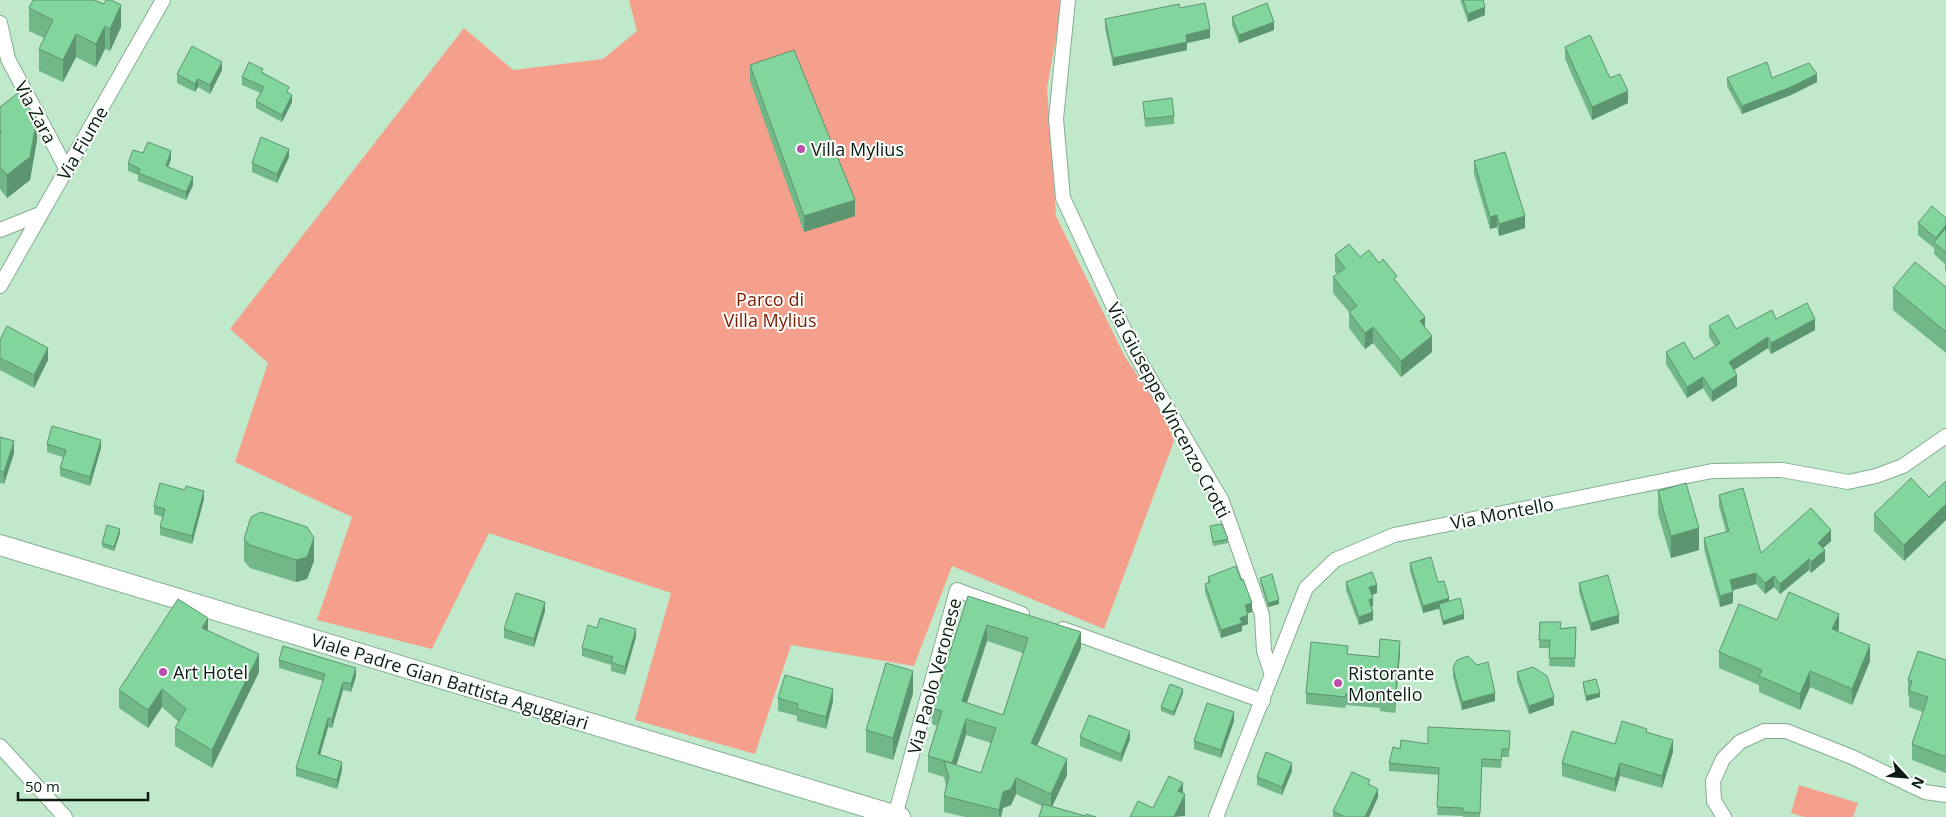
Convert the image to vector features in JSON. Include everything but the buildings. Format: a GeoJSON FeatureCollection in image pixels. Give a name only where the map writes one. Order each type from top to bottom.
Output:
{"type":"FeatureCollection","features":[{"type":"Feature","properties":{"kind":"main road","name":"Viale Padre Gian Battista Aguggiari"},"geometry":{"type":"LineString","coordinates":[[0,545],[897,816]]}},
{"type":"Feature","properties":{"kind":"street","name":"Via Fiume"},"geometry":{"type":"LineString","coordinates":[[0,286],[163,0]]}},
{"type":"Feature","properties":{"kind":"street","name":"Via Giuseppe Vincenzo Crotti"},"geometry":{"type":"LineString","coordinates":[[1068,0],[1056,119],[1063,198],[1135,353],[1222,501],[1262,615],[1264,651],[1272,675]]}},
{"type":"Feature","properties":{"kind":"street","name":"Via Zara"},"geometry":{"type":"LineString","coordinates":[[0,23],[8,59],[67,170]]}},
{"type":"Feature","properties":{"kind":"street"},"geometry":{"type":"LineString","coordinates":[[0,230],[40,214]]}},
{"type":"Feature","properties":{"kind":"street","name":"Via Montello"},"geometry":{"type":"LineString","coordinates":[[1216,817],[1306,588],[1335,560],[1394,535],[1712,471],[1782,470],[1848,482],[1876,476],[1903,466],[1946,436]]}},
{"type":"Feature","properties":{"kind":"street","name":"Via Paolo Veronese"},"geometry":{"type":"LineString","coordinates":[[897,816],[957,590],[1033,618]]}},
{"type":"Feature","properties":{"kind":"street"},"geometry":{"type":"LineString","coordinates":[[1051,624],[1262,701]]}},
{"type":"Feature","properties":{"kind":"street"},"geometry":{"type":"LineString","coordinates":[[1724,817],[1714,801],[1713,782],[1723,759],[1740,742],[1764,732],[1786,731],[1852,757],[1925,792],[1946,795]]}},
{"type":"Feature","properties":{"kind":"street"},"geometry":{"type":"LineString","coordinates":[[0,746],[65,817]]}},
{"type":"Feature","properties":{"kind":"green space","name":"Parco di Villa Mylius"},"geometry":{"type":"Polygon","coordinates":[[[629,0],[1061,0],[1047,88],[1056,216],[1125,357],[1165,416],[1174,441],[1104,629],[952,566],[914,666],[791,645],[755,754],[635,720],[671,593],[489,533],[432,649],[317,620],[352,517],[235,462],[268,363],[230,329],[464,28],[513,70],[603,59],[637,31],[629,0]]]}},
{"type":"Feature","properties":{"kind":"green space"},"geometry":{"type":"Polygon","coordinates":[[[1799,785],[1858,803],[1853,817],[1804,817],[1791,813],[1799,785]]]}},
{"type":"Feature","properties":{"kind":"place","name":"Villa Mylius"},"geometry":{"type":"Point","coordinates":[801,149]}},
{"type":"Feature","properties":{"kind":"place","name":"Art Hotel"},"geometry":{"type":"Point","coordinates":[163,672]}},
{"type":"Feature","properties":{"kind":"place","name":"Ristorante Montello"},"geometry":{"type":"Point","coordinates":[1338,683]}}]}
